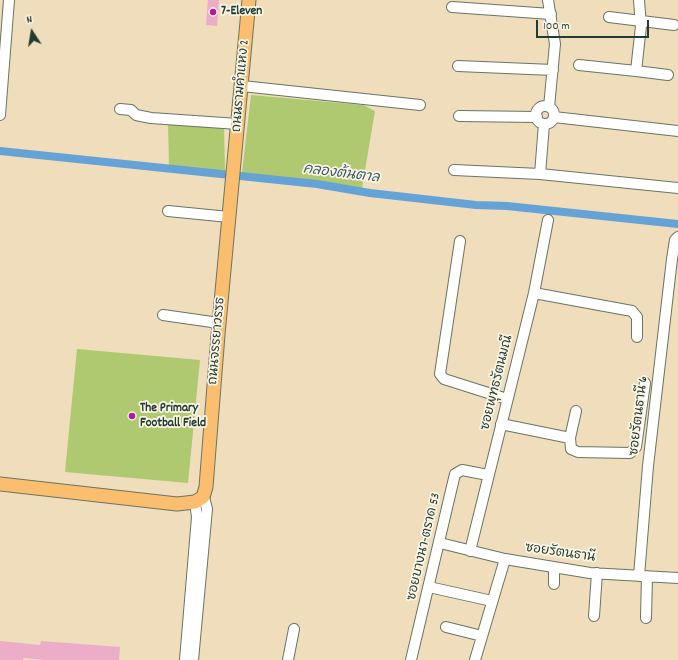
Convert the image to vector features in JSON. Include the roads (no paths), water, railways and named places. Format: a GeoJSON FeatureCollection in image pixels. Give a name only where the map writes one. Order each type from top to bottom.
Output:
{"type":"FeatureCollection","features":[{"type":"Feature","properties":{"kind":"main road","name":"ถนนรามคำแหง 2"},"geometry":{"type":"LineString","coordinates":[[233,176],[249,0]]}},
{"type":"Feature","properties":{"kind":"main road","name":"ถนนจรรยาวรรธ"},"geometry":{"type":"LineString","coordinates":[[199,499],[206,487],[219,323],[233,176]]}},
{"type":"Feature","properties":{"kind":"main road"},"geometry":{"type":"LineString","coordinates":[[0,484],[177,504],[199,499]]}},
{"type":"Feature","properties":{"kind":"street"},"geometry":{"type":"LineString","coordinates":[[0,115],[9,0]]}},
{"type":"Feature","properties":{"kind":"street"},"geometry":{"type":"LineString","coordinates":[[459,116],[540,121],[549,123],[555,44],[548,0]]}},
{"type":"Feature","properties":{"kind":"street"},"geometry":{"type":"LineString","coordinates":[[636,71],[641,20],[639,0]]}},
{"type":"Feature","properties":{"kind":"street"},"geometry":{"type":"LineString","coordinates":[[452,7],[551,14]]}},
{"type":"Feature","properties":{"kind":"street"},"geometry":{"type":"LineString","coordinates":[[609,16],[674,24]]}},
{"type":"Feature","properties":{"kind":"street"},"geometry":{"type":"LineString","coordinates":[[579,65],[668,75]]}},
{"type":"Feature","properties":{"kind":"street"},"geometry":{"type":"LineString","coordinates":[[458,66],[553,70]]}},
{"type":"Feature","properties":{"kind":"street"},"geometry":{"type":"LineString","coordinates":[[242,86],[420,105]]}},
{"type":"Feature","properties":{"kind":"street"},"geometry":{"type":"LineString","coordinates":[[540,174],[540,121],[537,112],[541,108],[551,112],[678,131]]}},
{"type":"Feature","properties":{"kind":"street"},"geometry":{"type":"LineString","coordinates":[[120,109],[131,110],[136,115],[151,118],[238,124]]}},
{"type":"Feature","properties":{"kind":"street"},"geometry":{"type":"LineString","coordinates":[[454,170],[540,174],[678,188]]}},
{"type":"Feature","properties":{"kind":"street"},"geometry":{"type":"LineString","coordinates":[[168,211],[229,217]]}},
{"type":"Feature","properties":{"kind":"street","name":"ซอยพุทธรัตนมณี"},"geometry":{"type":"LineString","coordinates":[[470,551],[534,293],[548,220]]}},
{"type":"Feature","properties":{"kind":"street","name":"ซอยรัตนธานี 6"},"geometry":{"type":"LineString","coordinates":[[646,618],[643,576],[648,466],[675,256],[675,240],[678,238]]}},
{"type":"Feature","properties":{"kind":"street"},"geometry":{"type":"LineString","coordinates":[[460,241],[440,374],[444,379],[507,399]]}},
{"type":"Feature","properties":{"kind":"street"},"geometry":{"type":"LineString","coordinates":[[534,293],[632,311],[637,317],[637,337]]}},
{"type":"Feature","properties":{"kind":"street"},"geometry":{"type":"LineString","coordinates":[[163,315],[219,323]]}},
{"type":"Feature","properties":{"kind":"street"},"geometry":{"type":"LineString","coordinates":[[576,411],[570,438],[571,449],[578,452],[626,454],[634,451],[637,442],[645,383]]}},
{"type":"Feature","properties":{"kind":"street"},"geometry":{"type":"LineString","coordinates":[[501,424],[570,438]]}},
{"type":"Feature","properties":{"kind":"street","name":"ซอยบางนา-ตราด 53"},"geometry":{"type":"LineString","coordinates":[[411,660],[440,543],[455,474],[462,470],[488,475]]}},
{"type":"Feature","properties":{"kind":"street"},"geometry":{"type":"LineString","coordinates":[[185,660],[199,499],[206,501],[207,508],[193,660]]}},
{"type":"Feature","properties":{"kind":"street","name":"ซอยรัตนธานี"},"geometry":{"type":"LineString","coordinates":[[440,543],[505,559],[554,567],[596,573],[678,578]]}},
{"type":"Feature","properties":{"kind":"street"},"geometry":{"type":"LineString","coordinates":[[475,660],[505,559]]}},
{"type":"Feature","properties":{"kind":"street"},"geometry":{"type":"LineString","coordinates":[[554,567],[554,584]]}},
{"type":"Feature","properties":{"kind":"street"},"geometry":{"type":"LineString","coordinates":[[594,616],[596,573]]}},
{"type":"Feature","properties":{"kind":"street"},"geometry":{"type":"LineString","coordinates":[[429,587],[492,601]]}},
{"type":"Feature","properties":{"kind":"street"},"geometry":{"type":"LineString","coordinates":[[446,627],[482,636]]}},
{"type":"Feature","properties":{"kind":"street"},"geometry":{"type":"LineString","coordinates":[[288,660],[294,629]]}},
{"type":"Feature","properties":{"kind":"waterway","name":"คลองต้นตาล"},"geometry":{"type":"LineString","coordinates":[[0,151],[317,184],[370,193],[476,205],[507,206],[678,224]]}},
{"type":"Feature","properties":{"kind":"place","name":"7-Eleven"},"geometry":{"type":"Point","coordinates":[213,12]}},
{"type":"Feature","properties":{"kind":"place","name":"The Primary Football Field"},"geometry":{"type":"Point","coordinates":[132,416]}}]}
